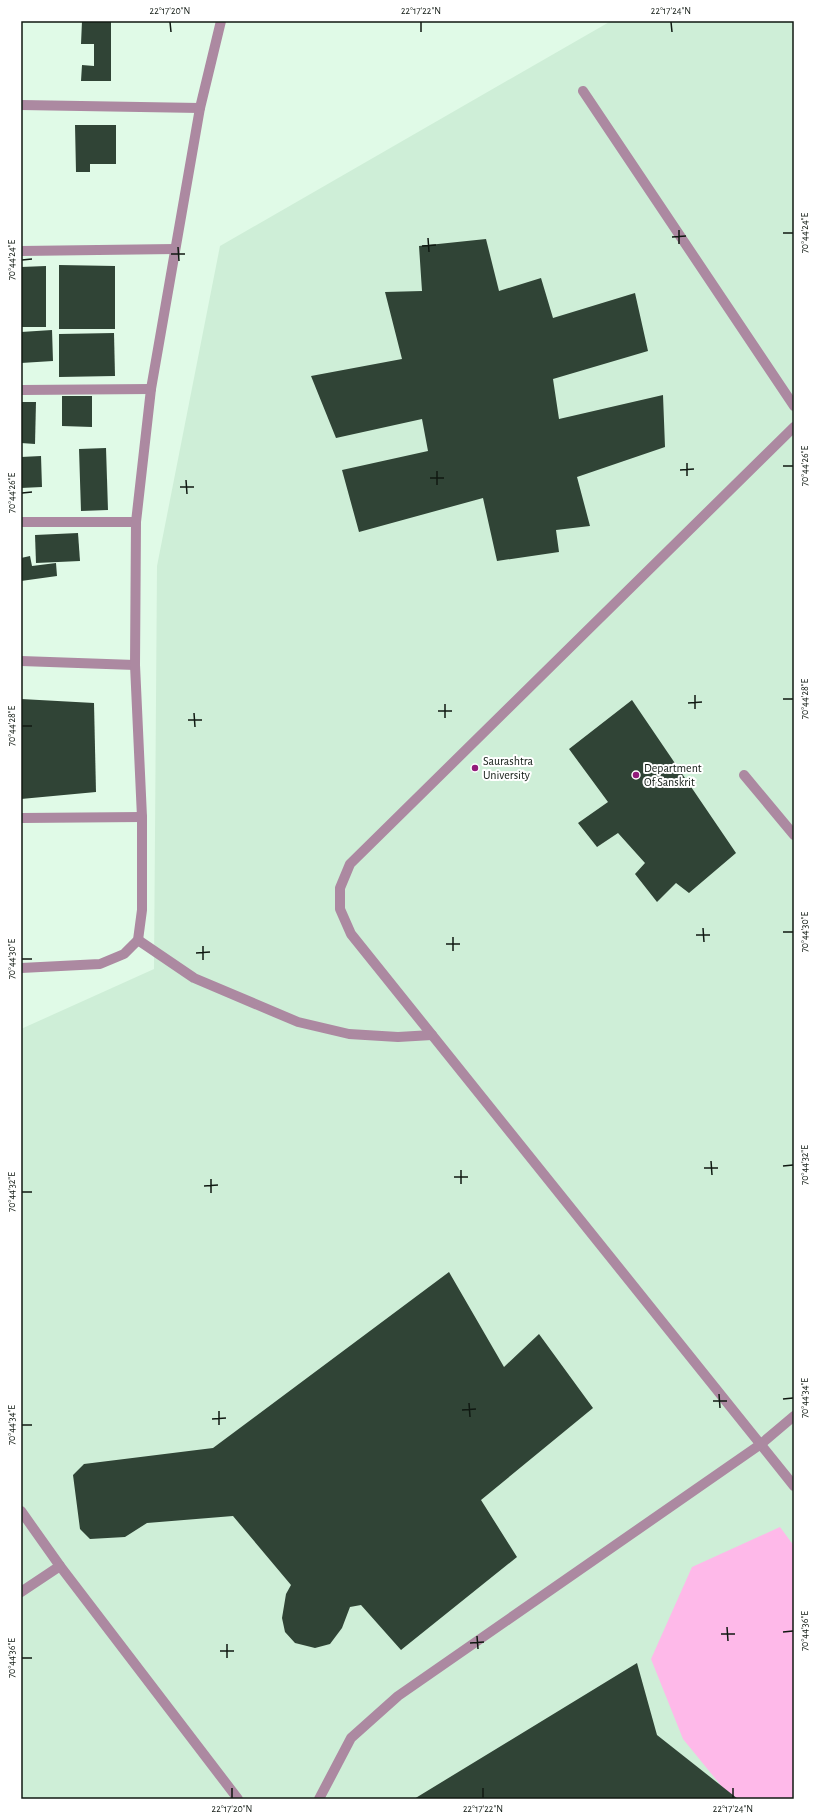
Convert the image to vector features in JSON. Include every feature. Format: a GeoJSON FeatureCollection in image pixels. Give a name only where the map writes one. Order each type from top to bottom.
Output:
{"type":"FeatureCollection","features":[{"type":"Feature","properties":{"kind":"street"},"geometry":{"type":"LineString","coordinates":[[21,968],[100,964],[124,954],[138,940],[142,910],[142,817],[135,665],[136,522],[151,389],[200,108],[221,21]]}},
{"type":"Feature","properties":{"kind":"street"},"geometry":{"type":"LineString","coordinates":[[583,91],[794,406]]}},
{"type":"Feature","properties":{"kind":"street"},"geometry":{"type":"LineString","coordinates":[[21,105],[200,108]]}},
{"type":"Feature","properties":{"kind":"street"},"geometry":{"type":"LineString","coordinates":[[21,251],[175,249]]}},
{"type":"Feature","properties":{"kind":"street"},"geometry":{"type":"LineString","coordinates":[[21,390],[151,389]]}},
{"type":"Feature","properties":{"kind":"street"},"geometry":{"type":"LineString","coordinates":[[794,427],[350,864],[340,888],[340,909],[351,934],[794,1486]]}},
{"type":"Feature","properties":{"kind":"street"},"geometry":{"type":"LineString","coordinates":[[21,522],[136,522]]}},
{"type":"Feature","properties":{"kind":"street"},"geometry":{"type":"LineString","coordinates":[[21,660],[135,665]]}},
{"type":"Feature","properties":{"kind":"street"},"geometry":{"type":"LineString","coordinates":[[744,775],[794,835]]}},
{"type":"Feature","properties":{"kind":"street"},"geometry":{"type":"LineString","coordinates":[[21,818],[142,817]]}},
{"type":"Feature","properties":{"kind":"street"},"geometry":{"type":"LineString","coordinates":[[138,940],[194,978],[298,1022],[349,1034],[398,1037],[432,1035]]}},
{"type":"Feature","properties":{"kind":"street"},"geometry":{"type":"LineString","coordinates":[[319,1799],[351,1738],[398,1696],[761,1444],[794,1416]]}},
{"type":"Feature","properties":{"kind":"street"},"geometry":{"type":"LineString","coordinates":[[21,1511],[60,1566],[238,1799]]}},
{"type":"Feature","properties":{"kind":"street"},"geometry":{"type":"LineString","coordinates":[[21,1592],[60,1566]]}},
{"type":"Feature","properties":{"kind":"shaded area","name":"Saurashtra University"},"geometry":{"type":"Polygon","coordinates":[[[611,21],[794,21],[794,1799],[21,1799],[21,1029],[154,969],[157,566],[220,246],[611,21]]]}},
{"type":"Feature","properties":{"kind":"shaded area"},"geometry":{"type":"Polygon","coordinates":[[[780,1527],[794,1546],[794,1799],[732,1799],[683,1739],[651,1659],[692,1567],[780,1527]]]}},
{"type":"Feature","properties":{"kind":"building"},"geometry":{"type":"Polygon","coordinates":[[[82,21],[111,21],[111,81],[81,81],[82,65],[94,66],[94,44],[81,44],[82,21]]]}},
{"type":"Feature","properties":{"kind":"building"},"geometry":{"type":"Polygon","coordinates":[[[75,125],[116,125],[116,164],[90,164],[90,172],[76,172],[75,125]]]}},
{"type":"Feature","properties":{"kind":"building"},"geometry":{"type":"Polygon","coordinates":[[[486,239],[499,291],[541,278],[553,318],[635,293],[648,351],[553,379],[559,419],[663,395],[665,447],[577,477],[590,526],[556,530],[559,552],[497,561],[483,498],[359,532],[342,470],[428,451],[422,419],[336,438],[311,376],[402,359],[385,292],[422,291],[419,246],[486,239]]]}},
{"type":"Feature","properties":{"kind":"building"},"geometry":{"type":"Polygon","coordinates":[[[59,265],[115,266],[115,329],[59,329],[59,265]]]}},
{"type":"Feature","properties":{"kind":"building"},"geometry":{"type":"Polygon","coordinates":[[[46,266],[46,327],[21,327],[21,267],[46,266]]]}},
{"type":"Feature","properties":{"kind":"building"},"geometry":{"type":"Polygon","coordinates":[[[52,330],[53,361],[21,363],[21,332],[52,330]]]}},
{"type":"Feature","properties":{"kind":"building"},"geometry":{"type":"Polygon","coordinates":[[[114,333],[115,376],[59,377],[59,334],[114,333]]]}},
{"type":"Feature","properties":{"kind":"building"},"geometry":{"type":"Polygon","coordinates":[[[62,396],[92,396],[92,427],[62,426],[62,396]]]}},
{"type":"Feature","properties":{"kind":"building"},"geometry":{"type":"Polygon","coordinates":[[[21,402],[36,402],[35,444],[21,443],[21,402]]]}},
{"type":"Feature","properties":{"kind":"building"},"geometry":{"type":"Polygon","coordinates":[[[106,448],[108,510],[81,511],[79,449],[106,448]]]}},
{"type":"Feature","properties":{"kind":"building"},"geometry":{"type":"Polygon","coordinates":[[[41,456],[42,487],[21,488],[21,457],[41,456]]]}},
{"type":"Feature","properties":{"kind":"building"},"geometry":{"type":"Polygon","coordinates":[[[78,533],[80,561],[36,563],[35,535],[78,533]]]}},
{"type":"Feature","properties":{"kind":"building"},"geometry":{"type":"Polygon","coordinates":[[[30,556],[32,566],[56,563],[57,576],[21,581],[21,558],[30,556]]]}},
{"type":"Feature","properties":{"kind":"building"},"geometry":{"type":"Polygon","coordinates":[[[21,699],[94,703],[96,792],[21,799],[21,699]]]}},
{"type":"Feature","properties":{"kind":"building","name":"Department Of Sanskrit"},"geometry":{"type":"Polygon","coordinates":[[[632,700],[736,853],[689,893],[676,883],[657,902],[635,874],[645,863],[618,833],[597,847],[578,823],[608,802],[569,749],[632,700]]]}},
{"type":"Feature","properties":{"kind":"building"},"geometry":{"type":"Polygon","coordinates":[[[449,1272],[504,1367],[539,1334],[593,1408],[481,1500],[517,1557],[401,1650],[361,1605],[350,1607],[342,1628],[330,1644],[315,1648],[295,1643],[285,1632],[282,1618],[286,1594],[291,1585],[233,1516],[147,1523],[125,1537],[90,1539],[80,1529],[73,1475],[84,1464],[213,1448],[449,1272]]]}},
{"type":"Feature","properties":{"kind":"building"},"geometry":{"type":"Polygon","coordinates":[[[637,1663],[657,1735],[738,1799],[414,1799],[637,1663]]]}},
{"type":"Feature","properties":{"kind":"place","name":"Saurashtra University"},"geometry":{"type":"Point","coordinates":[475,768]}},
{"type":"Feature","properties":{"kind":"place","name":"Department Of Sanskrit"},"geometry":{"type":"Point","coordinates":[636,775]}}]}
